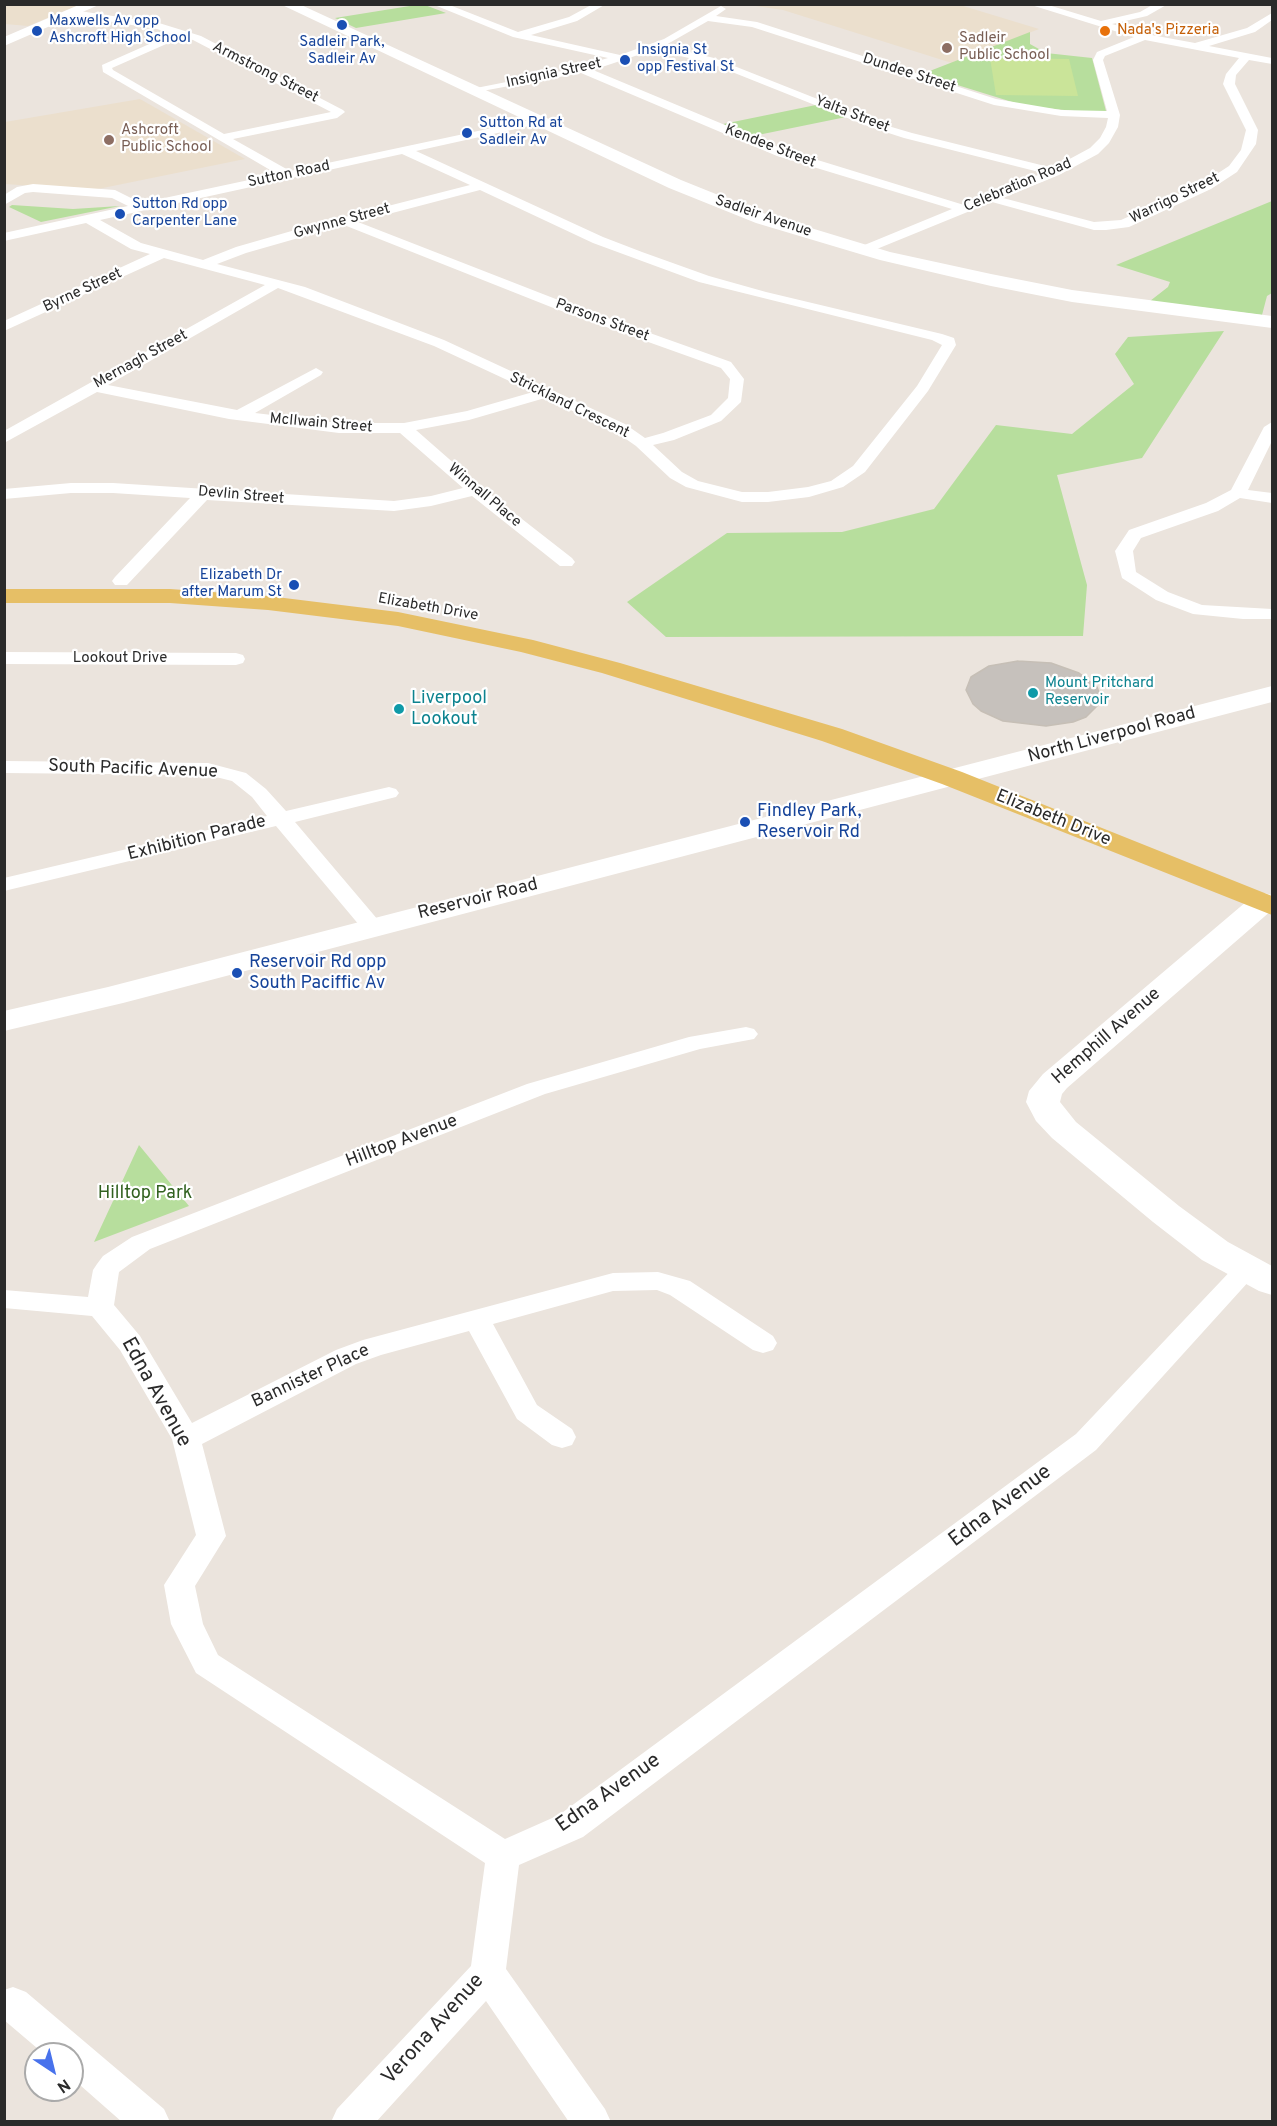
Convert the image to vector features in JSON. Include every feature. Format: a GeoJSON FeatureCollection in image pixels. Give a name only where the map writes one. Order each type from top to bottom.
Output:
{"type":"FeatureCollection","features":[{"type":"Feature","properties":{"kind":"main road","name":"Elizabeth Drive"},"geometry":{"type":"LineString","coordinates":[[4,584],[122,581],[280,588],[428,607],[495,620],[626,654],[769,706],[832,735]]}},
{"type":"Feature","properties":{"kind":"main road","name":"Elizabeth Drive"},"geometry":{"type":"LineString","coordinates":[[4,596],[109,595],[221,599],[328,609],[467,631],[557,654],[832,735],[952,778],[1268,904]]}},
{"type":"Feature","properties":{"kind":"street"},"geometry":{"type":"LineString","coordinates":[[5,42],[94,4]]}},
{"type":"Feature","properties":{"kind":"street","name":"Sadleir Avenue"},"geometry":{"type":"LineString","coordinates":[[287,4],[714,200],[791,228],[899,259],[1072,296],[1272,322]]}},
{"type":"Feature","properties":{"kind":"street"},"geometry":{"type":"LineString","coordinates":[[517,35],[573,19],[601,4]]}},
{"type":"Feature","properties":{"kind":"street","name":"Insignia Street"},"geometry":{"type":"LineString","coordinates":[[475,91],[582,69],[622,58],[653,47],[729,4]]}},
{"type":"Feature","properties":{"kind":"street"},"geometry":{"type":"LineString","coordinates":[[1034,4],[1144,37],[1191,48],[1272,61]]}},
{"type":"Feature","properties":{"kind":"street"},"geometry":{"type":"LineString","coordinates":[[1099,24],[1143,14],[1163,4]]}},
{"type":"Feature","properties":{"kind":"street"},"geometry":{"type":"LineString","coordinates":[[440,5],[517,35],[622,58]]}},
{"type":"Feature","properties":{"kind":"street","name":"Armstrong Street"},"geometry":{"type":"LineString","coordinates":[[73,13],[159,26],[197,38],[339,112],[333,116],[222,138]]}},
{"type":"Feature","properties":{"kind":"street"},"geometry":{"type":"LineString","coordinates":[[1191,48],[1251,30],[1272,16]]}},
{"type":"Feature","properties":{"kind":"street","name":"Dundee Street"},"geometry":{"type":"LineString","coordinates":[[707,18],[753,24],[994,102],[1061,113],[1114,115]]}},
{"type":"Feature","properties":{"kind":"street"},"geometry":{"type":"LineString","coordinates":[[182,33],[106,67],[108,72],[287,175]]}},
{"type":"Feature","properties":{"kind":"street"},"geometry":{"type":"LineString","coordinates":[[1114,115],[1098,60],[1101,54],[1144,37]]}},
{"type":"Feature","properties":{"kind":"street","name":"Yalta Street"},"geometry":{"type":"LineString","coordinates":[[653,47],[710,60],[908,136],[1055,172]]}},
{"type":"Feature","properties":{"kind":"street","name":"Warrigo Street"},"geometry":{"type":"LineString","coordinates":[[990,198],[1094,226],[1112,226],[1124,224],[1207,186],[1233,168],[1250,144],[1250,125],[1229,84],[1231,74],[1246,57]]}},
{"type":"Feature","properties":{"kind":"street","name":"Kendee Street"},"geometry":{"type":"LineString","coordinates":[[582,69],[781,153],[964,209]]}},
{"type":"Feature","properties":{"kind":"street","name":"Celebration Road"},"geometry":{"type":"LineString","coordinates":[[867,249],[1055,172],[1094,151],[1105,140],[1112,127],[1114,115]]}},
{"type":"Feature","properties":{"kind":"street","name":"Sutton Road"},"geometry":{"type":"LineString","coordinates":[[4,237],[539,121]]}},
{"type":"Feature","properties":{"kind":"street","name":"Strickland Crescent"},"geometry":{"type":"LineString","coordinates":[[87,218],[136,246],[278,283],[439,343],[619,427],[642,443],[676,476],[718,492],[742,496],[768,497],[826,488],[837,484],[859,469],[923,388],[949,345],[949,341],[704,279],[598,240],[403,150]]}},
{"type":"Feature","properties":{"kind":"street","name":"Gwynne Street"},"geometry":{"type":"LineString","coordinates":[[204,264],[241,250],[482,186]]}},
{"type":"Feature","properties":{"kind":"street"},"geometry":{"type":"LineString","coordinates":[[4,201],[25,189],[115,194],[138,207]]}},
{"type":"Feature","properties":{"kind":"street"},"geometry":{"type":"LineString","coordinates":[[14,219],[32,230]]}},
{"type":"Feature","properties":{"kind":"street","name":"Parsons Street"},"geometry":{"type":"LineString","coordinates":[[345,221],[561,306],[726,365],[738,379],[736,399],[716,418],[669,437],[642,443]]}},
{"type":"Feature","properties":{"kind":"street","name":"Byrne Street"},"geometry":{"type":"LineString","coordinates":[[4,327],[161,254]]}},
{"type":"Feature","properties":{"kind":"street","name":"Mernagh Street"},"geometry":{"type":"LineString","coordinates":[[4,438],[278,283]]}},
{"type":"Feature","properties":{"kind":"street"},"geometry":{"type":"LineString","coordinates":[[240,415],[316,372]]}},
{"type":"Feature","properties":{"kind":"street","name":"McIlwain Street"},"geometry":{"type":"LineString","coordinates":[[94,387],[240,415],[329,427],[404,428],[469,415],[547,393]]}},
{"type":"Feature","properties":{"kind":"street"},"geometry":{"type":"LineString","coordinates":[[1272,427],[1238,493],[1212,507],[1135,534],[1124,551],[1128,574],[1162,596],[1199,610],[1272,614]]}},
{"type":"Feature","properties":{"kind":"street","name":"Winnall Place"},"geometry":{"type":"LineString","coordinates":[[404,428],[475,490],[566,562]]}},
{"type":"Feature","properties":{"kind":"street","name":"Devlin Street"},"geometry":{"type":"LineString","coordinates":[[4,494],[113,488],[394,506],[431,501],[475,490]]}},
{"type":"Feature","properties":{"kind":"street"},"geometry":{"type":"LineString","coordinates":[[122,581],[204,493]]}},
{"type":"Feature","properties":{"kind":"street"},"geometry":{"type":"LineString","coordinates":[[1238,493],[1272,498]]}},
{"type":"Feature","properties":{"kind":"street","name":"Lookout Drive"},"geometry":{"type":"LineString","coordinates":[[4,658],[236,659]]}},
{"type":"Feature","properties":{"kind":"street","name":"North Liverpool Road"},"geometry":{"type":"LineString","coordinates":[[952,778],[1272,694]]}},
{"type":"Feature","properties":{"kind":"street","name":"South Pacific Avenue"},"geometry":{"type":"LineString","coordinates":[[4,767],[183,768],[226,772],[251,784],[372,927]]}},
{"type":"Feature","properties":{"kind":"street","name":"Reservoir Road"},"geometry":{"type":"LineString","coordinates":[[4,1021],[112,996],[952,778]]}},
{"type":"Feature","properties":{"kind":"street","name":"Exhibition Parade"},"geometry":{"type":"LineString","coordinates":[[4,885],[389,793]]}},
{"type":"Feature","properties":{"kind":"street","name":"Hemphill Avenue"},"geometry":{"type":"LineString","coordinates":[[1260,1275],[1215,1251],[1166,1214],[1064,1130],[1048,1113],[1043,1102],[1046,1091],[1055,1081],[1268,904]]}},
{"type":"Feature","properties":{"kind":"street","name":"Hilltop Avenue"},"geometry":{"type":"LineString","coordinates":[[100,1307],[106,1270],[112,1262],[141,1243],[536,1089],[697,1042],[746,1034]]}},
{"type":"Feature","properties":{"kind":"street","name":"Edna Avenue"},"geometry":{"type":"LineString","coordinates":[[100,1307],[130,1343],[186,1439],[211,1536],[179,1586],[187,1624],[207,1664],[503,1856],[571,1826],[1086,1442],[1260,1275]]}},
{"type":"Feature","properties":{"kind":"street","name":"Bannister Place"},"geometry":{"type":"LineString","coordinates":[[186,1439],[346,1357],[373,1347],[613,1282],[658,1281],[680,1288],[763,1343]]}},
{"type":"Feature","properties":{"kind":"street"},"geometry":{"type":"LineString","coordinates":[[4,1299],[100,1307]]}},
{"type":"Feature","properties":{"kind":"street"},"geometry":{"type":"LineString","coordinates":[[476,1318],[527,1412],[562,1437]]}},
{"type":"Feature","properties":{"kind":"street","name":"Verona Avenue"},"geometry":{"type":"LineString","coordinates":[[350,2121],[488,1973],[503,1856]]}},
{"type":"Feature","properties":{"kind":"street"},"geometry":{"type":"LineString","coordinates":[[488,1973],[592,2121]]}},
{"type":"Feature","properties":{"kind":"street"},"geometry":{"type":"LineString","coordinates":[[13,2004],[58,2042]]}},
{"type":"Feature","properties":{"kind":"street"},"geometry":{"type":"LineString","coordinates":[[84,2064],[151,2121]]}},
{"type":"Feature","properties":{"kind":"shaded area"},"geometry":{"type":"Polygon","coordinates":[[[5,4],[79,5],[28,26],[5,24],[5,4]]]}},
{"type":"Feature","properties":{"kind":"shaded area","name":"Sadleir Public School"},"geometry":{"type":"Polygon","coordinates":[[[742,4],[960,5],[1039,29],[952,63],[783,10],[742,4]]]}},
{"type":"Feature","properties":{"kind":"shaded area","name":"Ashcroft Public School"},"geometry":{"type":"Polygon","coordinates":[[[140,99],[245,159],[93,190],[5,184],[5,122],[140,99]]]}},
{"type":"Feature","properties":{"kind":"green space"},"geometry":{"type":"Polygon","coordinates":[[[425,5],[446,13],[356,28],[335,18],[425,5]]]}},
{"type":"Feature","properties":{"kind":"green space"},"geometry":{"type":"Polygon","coordinates":[[[1030,32],[1030,44],[1046,53],[1092,58],[1106,111],[1094,113],[1025,106],[922,74],[1030,32]]]}},
{"type":"Feature","properties":{"kind":"green space"},"geometry":{"type":"Polygon","coordinates":[[[990,58],[1069,59],[1078,96],[996,95],[990,58]]]}},
{"type":"Feature","properties":{"kind":"green space"},"geometry":{"type":"Polygon","coordinates":[[[816,105],[846,117],[753,136],[723,124],[816,105]]]}},
{"type":"Feature","properties":{"kind":"green space"},"geometry":{"type":"Polygon","coordinates":[[[1272,201],[1272,293],[1267,296],[1262,315],[1150,301],[1168,287],[1170,282],[1116,265],[1272,201]]]}},
{"type":"Feature","properties":{"kind":"green space"},"geometry":{"type":"Polygon","coordinates":[[[12,205],[73,209],[120,206],[41,222],[9,207],[12,205]]]}},
{"type":"Feature","properties":{"kind":"green space"},"geometry":{"type":"Polygon","coordinates":[[[1224,331],[1142,458],[1057,475],[1087,585],[1083,636],[666,637],[627,602],[727,533],[842,532],[934,509],[996,425],[1072,434],[1134,384],[1115,354],[1128,337],[1224,331]]]}},
{"type":"Feature","properties":{"kind":"green space","name":"Hilltop Park"},"geometry":{"type":"Polygon","coordinates":[[[139,1145],[189,1206],[94,1242],[139,1145]]]}},
{"type":"Feature","properties":{"kind":"building","name":"Mount Pritchard Reservoir"},"geometry":{"type":"Polygon","coordinates":[[[1018,661],[1051,663],[1079,673],[1097,687],[1100,703],[1086,717],[1073,722],[1046,726],[1003,721],[981,711],[973,704],[966,690],[971,677],[989,666],[1018,661]]]}},
{"type":"Feature","properties":{"kind":"place","name":"Sadleir Park, Sadleir Av"},"geometry":{"type":"Point","coordinates":[342,25]}},
{"type":"Feature","properties":{"kind":"place","name":"Maxwells Av opp Ashcroft High School"},"geometry":{"type":"Point","coordinates":[37,31]}},
{"type":"Feature","properties":{"kind":"place","name":"Nada's Pizzeria"},"geometry":{"type":"Point","coordinates":[1105,31]}},
{"type":"Feature","properties":{"kind":"place","name":"Sadleir Public School"},"geometry":{"type":"Point","coordinates":[947,48]}},
{"type":"Feature","properties":{"kind":"place","name":"Insignia St opp Festival St"},"geometry":{"type":"Point","coordinates":[625,60]}},
{"type":"Feature","properties":{"kind":"place","name":"Sutton Rd at Sadleir Av"},"geometry":{"type":"Point","coordinates":[467,133]}},
{"type":"Feature","properties":{"kind":"place","name":"Ashcroft Public School"},"geometry":{"type":"Point","coordinates":[109,140]}},
{"type":"Feature","properties":{"kind":"place","name":"Sutton Rd opp Carpenter Lane"},"geometry":{"type":"Point","coordinates":[120,214]}},
{"type":"Feature","properties":{"kind":"place","name":"Elizabeth Dr after Marum St"},"geometry":{"type":"Point","coordinates":[294,585]}},
{"type":"Feature","properties":{"kind":"place","name":"Mount Pritchard Reservoir"},"geometry":{"type":"Point","coordinates":[1033,693]}},
{"type":"Feature","properties":{"kind":"place","name":"Liverpool Lookout"},"geometry":{"type":"Point","coordinates":[399,709]}},
{"type":"Feature","properties":{"kind":"place","name":"Findley Park, Reservoir Rd"},"geometry":{"type":"Point","coordinates":[745,822]}},
{"type":"Feature","properties":{"kind":"place","name":"Reservoir Rd opp South Paciffic Av"},"geometry":{"type":"Point","coordinates":[237,973]}}]}
